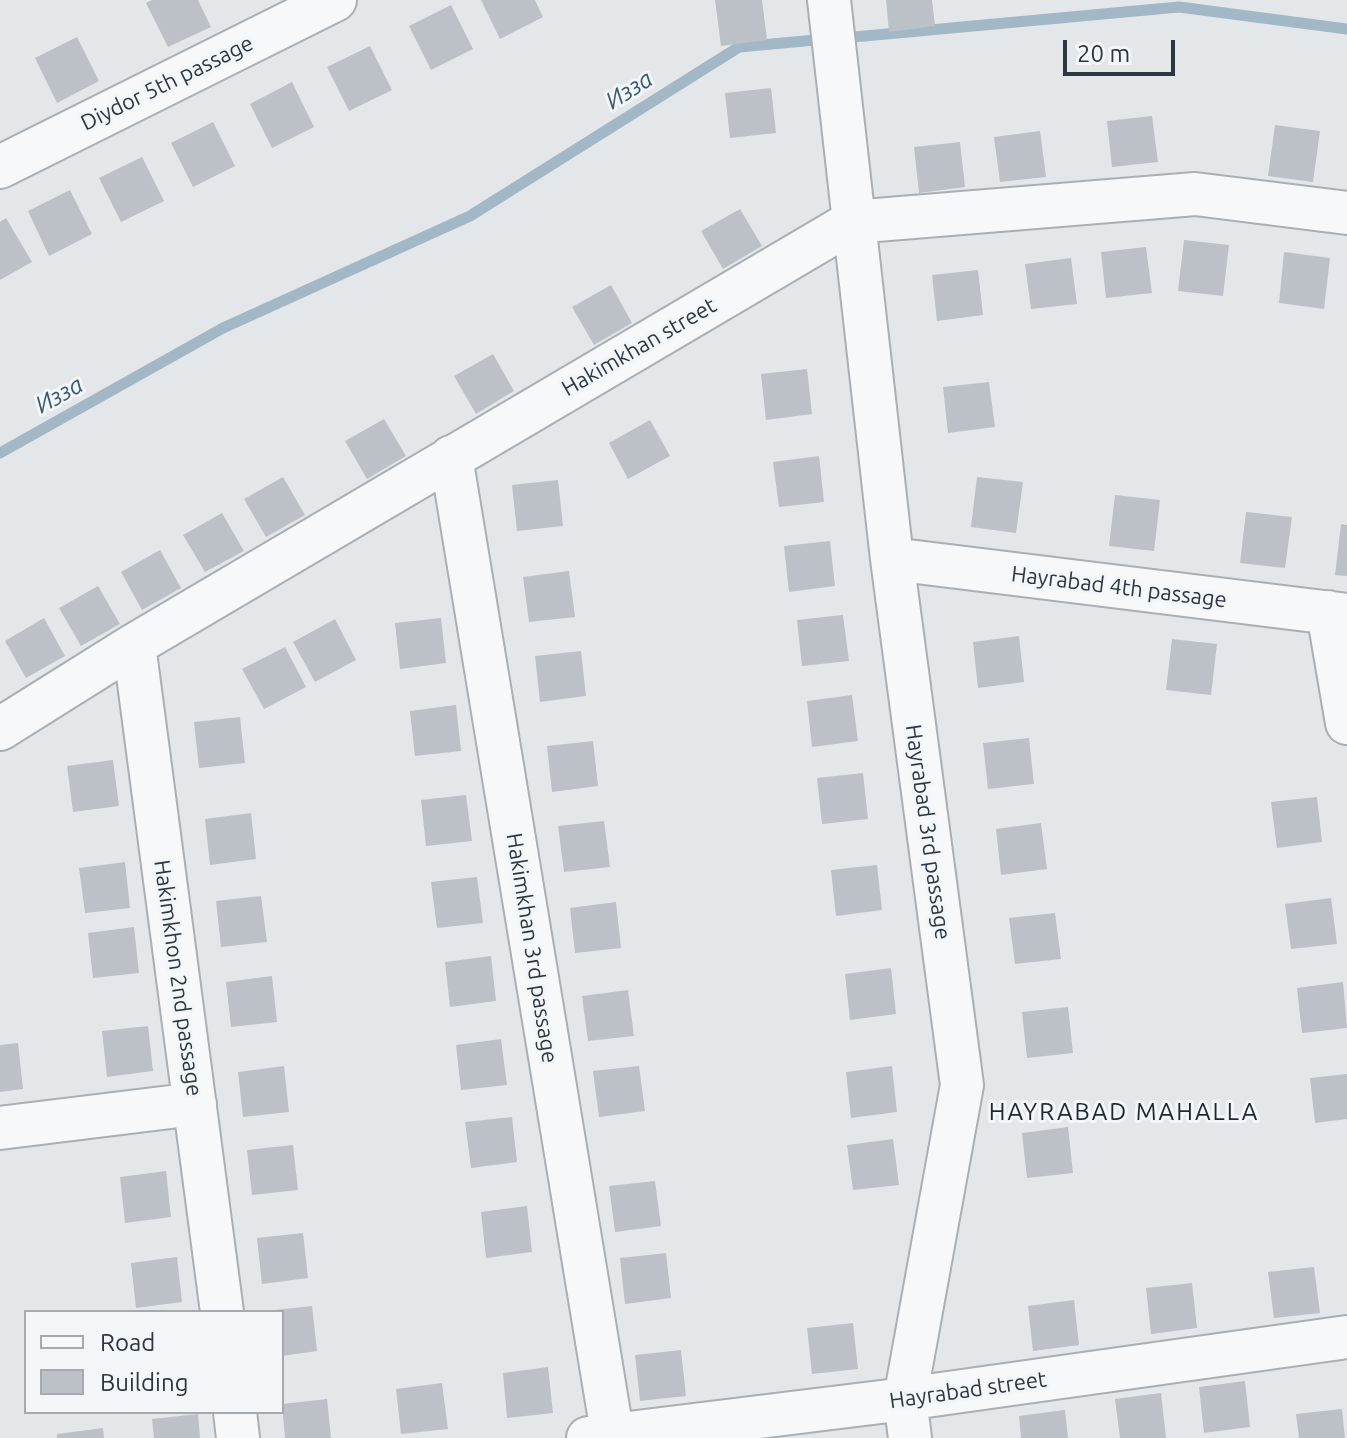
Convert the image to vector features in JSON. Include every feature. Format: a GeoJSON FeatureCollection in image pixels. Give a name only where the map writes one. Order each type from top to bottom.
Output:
{"type":"FeatureCollection","features":[{"type":"Feature","properties":{"kind":"street","name":"Diydor 5th passage"},"geometry":{"type":"LineString","coordinates":[[0,167],[335,0]]}},
{"type":"Feature","properties":{"kind":"street","name":"Hayrabad 3rd passage"},"geometry":{"type":"LineString","coordinates":[[829,0],[892,559],[962,1085],[908,1418]]}},
{"type":"Feature","properties":{"kind":"street","name":"Hakimkhаn street"},"geometry":{"type":"LineString","coordinates":[[0,729],[134,645],[852,222],[1195,194],[1347,213]]}},
{"type":"Feature","properties":{"kind":"street","name":"Hakimkhаn 3rd passage"},"geometry":{"type":"LineString","coordinates":[[451,457],[604,1437]]}},
{"type":"Feature","properties":{"kind":"street","name":"Hayrabad 4th passage"},"geometry":{"type":"LineString","coordinates":[[892,559],[1338,613]]}},
{"type":"Feature","properties":{"kind":"street"},"geometry":{"type":"LineString","coordinates":[[1338,613],[1347,723]]}},
{"type":"Feature","properties":{"kind":"street","name":"Hakimkhon 2nd passage"},"geometry":{"type":"LineString","coordinates":[[134,645],[222,1310]]}},
{"type":"Feature","properties":{"kind":"street"},"geometry":{"type":"LineString","coordinates":[[0,1128],[195,1104]]}},
{"type":"Feature","properties":{"kind":"street","name":"Hayrabad street"},"geometry":{"type":"LineString","coordinates":[[604,1437],[908,1418],[1347,1337]]}},
{"type":"Feature","properties":{"kind":"street"},"geometry":{"type":"LineString","coordinates":[[235,1414],[238,1438]]}},
{"type":"Feature","properties":{"kind":"building"},"geometry":{"type":"Polygon","coordinates":[[[152,0],[198,0],[211,27],[168,47],[146,3],[152,0]]]}},
{"type":"Feature","properties":{"kind":"building"},"geometry":{"type":"Polygon","coordinates":[[[481,0],[535,0],[543,17],[500,39],[481,0]]]}},
{"type":"Feature","properties":{"kind":"building"},"geometry":{"type":"Polygon","coordinates":[[[715,0],[762,0],[767,40],[721,46],[715,0]]]}},
{"type":"Feature","properties":{"kind":"building"},"geometry":{"type":"Polygon","coordinates":[[[886,0],[932,0],[935,26],[889,32],[886,0]]]}},
{"type":"Feature","properties":{"kind":"building"},"geometry":{"type":"Polygon","coordinates":[[[451,5],[473,49],[431,70],[409,26],[451,5]]]}},
{"type":"Feature","properties":{"kind":"building"},"geometry":{"type":"Polygon","coordinates":[[[77,37],[99,81],[57,103],[35,58],[77,37]]]}},
{"type":"Feature","properties":{"kind":"building"},"geometry":{"type":"Polygon","coordinates":[[[370,46],[392,90],[349,111],[327,67],[370,46]]]}},
{"type":"Feature","properties":{"kind":"building"},"geometry":{"type":"Polygon","coordinates":[[[292,82],[314,127],[272,148],[250,104],[292,82]]]}},
{"type":"Feature","properties":{"kind":"building"},"geometry":{"type":"Polygon","coordinates":[[[771,88],[776,133],[730,138],[725,93],[771,88]]]}},
{"type":"Feature","properties":{"kind":"building"},"geometry":{"type":"Polygon","coordinates":[[[1152,116],[1158,162],[1112,167],[1107,121],[1152,116]]]}},
{"type":"Feature","properties":{"kind":"building"},"geometry":{"type":"Polygon","coordinates":[[[213,122],[235,166],[193,187],[171,143],[213,122]]]}},
{"type":"Feature","properties":{"kind":"building"},"geometry":{"type":"Polygon","coordinates":[[[1275,125],[1320,131],[1313,182],[1268,176],[1275,125]]]}},
{"type":"Feature","properties":{"kind":"building"},"geometry":{"type":"Polygon","coordinates":[[[1040,131],[1046,177],[1000,182],[994,137],[1040,131]]]}},
{"type":"Feature","properties":{"kind":"building"},"geometry":{"type":"Polygon","coordinates":[[[960,142],[965,187],[919,193],[914,147],[960,142]]]}},
{"type":"Feature","properties":{"kind":"building"},"geometry":{"type":"Polygon","coordinates":[[[142,157],[164,201],[121,222],[99,178],[142,157]]]}},
{"type":"Feature","properties":{"kind":"building"},"geometry":{"type":"Polygon","coordinates":[[[70,190],[92,234],[49,256],[28,211],[70,190]]]}},
{"type":"Feature","properties":{"kind":"building"},"geometry":{"type":"Polygon","coordinates":[[[740,209],[762,246],[723,269],[701,231],[740,209]]]}},
{"type":"Feature","properties":{"kind":"building"},"geometry":{"type":"Polygon","coordinates":[[[6,218],[32,262],[0,280],[0,222],[6,218]]]}},
{"type":"Feature","properties":{"kind":"building"},"geometry":{"type":"Polygon","coordinates":[[[1184,240],[1229,245],[1223,296],[1178,291],[1184,240]]]}},
{"type":"Feature","properties":{"kind":"building"},"geometry":{"type":"Polygon","coordinates":[[[1146,247],[1152,293],[1106,298],[1101,252],[1146,247]]]}},
{"type":"Feature","properties":{"kind":"building"},"geometry":{"type":"Polygon","coordinates":[[[1284,252],[1330,258],[1324,309],[1279,303],[1284,252]]]}},
{"type":"Feature","properties":{"kind":"building"},"geometry":{"type":"Polygon","coordinates":[[[1071,258],[1077,304],[1031,309],[1025,264],[1071,258]]]}},
{"type":"Feature","properties":{"kind":"building"},"geometry":{"type":"Polygon","coordinates":[[[978,270],[983,315],[937,321],[932,275],[978,270]]]}},
{"type":"Feature","properties":{"kind":"building"},"geometry":{"type":"Polygon","coordinates":[[[611,285],[632,323],[594,345],[572,307],[611,285]]]}},
{"type":"Feature","properties":{"kind":"building"},"geometry":{"type":"Polygon","coordinates":[[[493,354],[514,391],[476,414],[454,376],[493,354]]]}},
{"type":"Feature","properties":{"kind":"building"},"geometry":{"type":"Polygon","coordinates":[[[807,369],[812,414],[766,420],[761,374],[807,369]]]}},
{"type":"Feature","properties":{"kind":"building"},"geometry":{"type":"Polygon","coordinates":[[[989,382],[995,427],[948,433],[943,387],[989,382]]]}},
{"type":"Feature","properties":{"kind":"building"},"geometry":{"type":"Polygon","coordinates":[[[384,419],[406,456],[367,479],[345,441],[384,419]]]}},
{"type":"Feature","properties":{"kind":"building"},"geometry":{"type":"Polygon","coordinates":[[[650,420],[670,456],[628,479],[609,443],[650,420]]]}},
{"type":"Feature","properties":{"kind":"building"},"geometry":{"type":"Polygon","coordinates":[[[819,456],[824,502],[779,507],[773,462],[819,456]]]}},
{"type":"Feature","properties":{"kind":"building"},"geometry":{"type":"Polygon","coordinates":[[[283,477],[305,515],[266,537],[244,499],[283,477]]]}},
{"type":"Feature","properties":{"kind":"building"},"geometry":{"type":"Polygon","coordinates":[[[977,477],[1023,482],[1016,533],[971,527],[977,477]]]}},
{"type":"Feature","properties":{"kind":"building"},"geometry":{"type":"Polygon","coordinates":[[[558,480],[563,526],[517,531],[512,485],[558,480]]]}},
{"type":"Feature","properties":{"kind":"building"},"geometry":{"type":"Polygon","coordinates":[[[1115,495],[1160,500],[1154,551],[1109,546],[1115,495]]]}},
{"type":"Feature","properties":{"kind":"building"},"geometry":{"type":"Polygon","coordinates":[[[1246,512],[1292,517],[1285,568],[1240,563],[1246,512]]]}},
{"type":"Feature","properties":{"kind":"building"},"geometry":{"type":"Polygon","coordinates":[[[222,513],[244,551],[205,572],[183,535],[222,513]]]}},
{"type":"Feature","properties":{"kind":"building"},"geometry":{"type":"Polygon","coordinates":[[[1341,524],[1347,525],[1347,576],[1335,575],[1341,524]]]}},
{"type":"Feature","properties":{"kind":"building"},"geometry":{"type":"Polygon","coordinates":[[[830,541],[835,586],[789,592],[784,546],[830,541]]]}},
{"type":"Feature","properties":{"kind":"building"},"geometry":{"type":"Polygon","coordinates":[[[160,550],[181,588],[142,610],[121,572],[160,550]]]}},
{"type":"Feature","properties":{"kind":"building"},"geometry":{"type":"Polygon","coordinates":[[[569,571],[575,617],[529,622],[523,577],[569,571]]]}},
{"type":"Feature","properties":{"kind":"building"},"geometry":{"type":"Polygon","coordinates":[[[98,586],[120,624],[81,646],[59,608],[98,586]]]}},
{"type":"Feature","properties":{"kind":"building"},"geometry":{"type":"Polygon","coordinates":[[[843,615],[849,661],[802,666],[797,620],[843,615]]]}},
{"type":"Feature","properties":{"kind":"building"},"geometry":{"type":"Polygon","coordinates":[[[44,618],[65,656],[26,678],[5,641],[44,618]]]}},
{"type":"Feature","properties":{"kind":"building"},"geometry":{"type":"Polygon","coordinates":[[[441,618],[446,663],[400,669],[395,623],[441,618]]]}},
{"type":"Feature","properties":{"kind":"building"},"geometry":{"type":"Polygon","coordinates":[[[335,619],[356,660],[315,682],[293,642],[335,619]]]}},
{"type":"Feature","properties":{"kind":"building"},"geometry":{"type":"Polygon","coordinates":[[[1019,636],[1024,682],[978,688],[973,642],[1019,636]]]}},
{"type":"Feature","properties":{"kind":"building"},"geometry":{"type":"Polygon","coordinates":[[[1172,639],[1217,644],[1211,695],[1166,690],[1172,639]]]}},
{"type":"Feature","properties":{"kind":"building"},"geometry":{"type":"Polygon","coordinates":[[[285,647],[306,687],[264,709],[242,669],[285,647]]]}},
{"type":"Feature","properties":{"kind":"building"},"geometry":{"type":"Polygon","coordinates":[[[581,651],[586,696],[540,702],[535,656],[581,651]]]}},
{"type":"Feature","properties":{"kind":"building"},"geometry":{"type":"Polygon","coordinates":[[[852,695],[858,741],[812,747],[807,701],[852,695]]]}},
{"type":"Feature","properties":{"kind":"building"},"geometry":{"type":"Polygon","coordinates":[[[456,705],[461,751],[415,756],[410,711],[456,705]]]}},
{"type":"Feature","properties":{"kind":"building"},"geometry":{"type":"Polygon","coordinates":[[[240,717],[245,763],[199,768],[194,722],[240,717]]]}},
{"type":"Feature","properties":{"kind":"building"},"geometry":{"type":"Polygon","coordinates":[[[1029,738],[1034,784],[988,789],[983,743],[1029,738]]]}},
{"type":"Feature","properties":{"kind":"building"},"geometry":{"type":"Polygon","coordinates":[[[593,741],[598,786],[552,792],[547,746],[593,741]]]}},
{"type":"Feature","properties":{"kind":"building"},"geometry":{"type":"Polygon","coordinates":[[[113,760],[119,806],[73,812],[67,766],[113,760]]]}},
{"type":"Feature","properties":{"kind":"building"},"geometry":{"type":"Polygon","coordinates":[[[863,773],[868,819],[822,824],[817,778],[863,773]]]}},
{"type":"Feature","properties":{"kind":"building"},"geometry":{"type":"Polygon","coordinates":[[[466,795],[472,841],[426,846],[421,800],[466,795]]]}},
{"type":"Feature","properties":{"kind":"building"},"geometry":{"type":"Polygon","coordinates":[[[1317,797],[1322,842],[1277,848],[1271,802],[1317,797]]]}},
{"type":"Feature","properties":{"kind":"building"},"geometry":{"type":"Polygon","coordinates":[[[251,813],[256,859],[210,865],[205,819],[251,813]]]}},
{"type":"Feature","properties":{"kind":"building"},"geometry":{"type":"Polygon","coordinates":[[[604,821],[610,867],[564,872],[558,826],[604,821]]]}},
{"type":"Feature","properties":{"kind":"building"},"geometry":{"type":"Polygon","coordinates":[[[1041,823],[1047,869],[1001,875],[996,829],[1041,823]]]}},
{"type":"Feature","properties":{"kind":"building"},"geometry":{"type":"Polygon","coordinates":[[[125,862],[130,908],[85,913],[79,868],[125,862]]]}},
{"type":"Feature","properties":{"kind":"building"},"geometry":{"type":"Polygon","coordinates":[[[877,865],[882,910],[836,916],[831,870],[877,865]]]}},
{"type":"Feature","properties":{"kind":"building"},"geometry":{"type":"Polygon","coordinates":[[[477,877],[483,923],[437,928],[431,882],[477,877]]]}},
{"type":"Feature","properties":{"kind":"building"},"geometry":{"type":"Polygon","coordinates":[[[261,896],[267,942],[221,947],[216,901],[261,896]]]}},
{"type":"Feature","properties":{"kind":"building"},"geometry":{"type":"Polygon","coordinates":[[[1331,898],[1337,944],[1291,949],[1285,904],[1331,898]]]}},
{"type":"Feature","properties":{"kind":"building"},"geometry":{"type":"Polygon","coordinates":[[[616,902],[621,948],[575,953],[570,908],[616,902]]]}},
{"type":"Feature","properties":{"kind":"building"},"geometry":{"type":"Polygon","coordinates":[[[1055,913],[1061,959],[1015,964],[1009,918],[1055,913]]]}},
{"type":"Feature","properties":{"kind":"building"},"geometry":{"type":"Polygon","coordinates":[[[134,927],[139,973],[93,978],[88,933],[134,927]]]}},
{"type":"Feature","properties":{"kind":"building"},"geometry":{"type":"Polygon","coordinates":[[[491,956],[496,1001],[450,1007],[445,962],[491,956]]]}},
{"type":"Feature","properties":{"kind":"building"},"geometry":{"type":"Polygon","coordinates":[[[891,968],[896,1014],[850,1020],[845,974],[891,968]]]}},
{"type":"Feature","properties":{"kind":"building"},"geometry":{"type":"Polygon","coordinates":[[[272,976],[277,1022],[231,1027],[226,982],[272,976]]]}},
{"type":"Feature","properties":{"kind":"building"},"geometry":{"type":"Polygon","coordinates":[[[1343,982],[1347,1028],[1302,1033],[1297,988],[1343,982]]]}},
{"type":"Feature","properties":{"kind":"building"},"geometry":{"type":"Polygon","coordinates":[[[628,990],[634,1036],[588,1041],[582,996],[628,990]]]}},
{"type":"Feature","properties":{"kind":"building"},"geometry":{"type":"Polygon","coordinates":[[[1068,1007],[1073,1053],[1027,1058],[1022,1012],[1068,1007]]]}},
{"type":"Feature","properties":{"kind":"building"},"geometry":{"type":"Polygon","coordinates":[[[148,1026],[153,1071],[107,1077],[102,1031],[148,1026]]]}},
{"type":"Feature","properties":{"kind":"building"},"geometry":{"type":"Polygon","coordinates":[[[501,1039],[507,1085],[461,1090],[456,1045],[501,1039]]]}},
{"type":"Feature","properties":{"kind":"building"},"geometry":{"type":"Polygon","coordinates":[[[18,1043],[23,1089],[0,1092],[0,1045],[18,1043]]]}},
{"type":"Feature","properties":{"kind":"building"},"geometry":{"type":"Polygon","coordinates":[[[284,1066],[289,1112],[243,1117],[238,1072],[284,1066]]]}},
{"type":"Feature","properties":{"kind":"building"},"geometry":{"type":"Polygon","coordinates":[[[639,1066],[645,1111],[599,1117],[593,1071],[639,1066]]]}},
{"type":"Feature","properties":{"kind":"building"},"geometry":{"type":"Polygon","coordinates":[[[892,1066],[897,1112],[851,1118],[846,1072],[892,1066]]]}},
{"type":"Feature","properties":{"kind":"building"},"geometry":{"type":"Polygon","coordinates":[[[1347,1074],[1347,1119],[1315,1123],[1310,1078],[1347,1074]]]}},
{"type":"Feature","properties":{"kind":"building"},"geometry":{"type":"Polygon","coordinates":[[[512,1117],[517,1162],[471,1168],[465,1122],[512,1117]]]}},
{"type":"Feature","properties":{"kind":"building"},"geometry":{"type":"Polygon","coordinates":[[[1068,1127],[1073,1173],[1027,1178],[1022,1133],[1068,1127]]]}},
{"type":"Feature","properties":{"kind":"building"},"geometry":{"type":"Polygon","coordinates":[[[893,1139],[899,1185],[853,1190],[847,1145],[893,1139]]]}},
{"type":"Feature","properties":{"kind":"building"},"geometry":{"type":"Polygon","coordinates":[[[293,1145],[298,1190],[252,1195],[247,1150],[293,1145]]]}},
{"type":"Feature","properties":{"kind":"building"},"geometry":{"type":"Polygon","coordinates":[[[166,1171],[171,1217],[125,1223],[120,1177],[166,1171]]]}},
{"type":"Feature","properties":{"kind":"building"},"geometry":{"type":"Polygon","coordinates":[[[655,1181],[661,1226],[615,1232],[609,1186],[655,1181]]]}},
{"type":"Feature","properties":{"kind":"building"},"geometry":{"type":"Polygon","coordinates":[[[527,1206],[532,1252],[486,1258],[481,1212],[527,1206]]]}},
{"type":"Feature","properties":{"kind":"building"},"geometry":{"type":"Polygon","coordinates":[[[303,1233],[308,1278],[262,1284],[257,1238],[303,1233]]]}},
{"type":"Feature","properties":{"kind":"building"},"geometry":{"type":"Polygon","coordinates":[[[666,1253],[671,1298],[625,1304],[620,1258],[666,1253]]]}},
{"type":"Feature","properties":{"kind":"building"},"geometry":{"type":"Polygon","coordinates":[[[177,1257],[182,1302],[136,1308],[131,1263],[177,1257]]]}},
{"type":"Feature","properties":{"kind":"building"},"geometry":{"type":"Polygon","coordinates":[[[1314,1267],[1320,1313],[1274,1318],[1268,1272],[1314,1267]]]}},
{"type":"Feature","properties":{"kind":"building"},"geometry":{"type":"Polygon","coordinates":[[[1192,1283],[1197,1328],[1151,1334],[1146,1288],[1192,1283]]]}},
{"type":"Feature","properties":{"kind":"building"},"geometry":{"type":"Polygon","coordinates":[[[1074,1300],[1079,1345],[1033,1351],[1028,1306],[1074,1300]]]}},
{"type":"Feature","properties":{"kind":"building"},"geometry":{"type":"Polygon","coordinates":[[[312,1306],[317,1351],[284,1356],[284,1310],[275,1310],[312,1306]]]}},
{"type":"Feature","properties":{"kind":"building"},"geometry":{"type":"Polygon","coordinates":[[[853,1323],[858,1369],[812,1374],[807,1328],[853,1323]]]}},
{"type":"Feature","properties":{"kind":"building"},"geometry":{"type":"Polygon","coordinates":[[[681,1350],[686,1396],[640,1401],[635,1355],[681,1350]]]}},
{"type":"Feature","properties":{"kind":"building"},"geometry":{"type":"Polygon","coordinates":[[[548,1367],[553,1413],[507,1418],[503,1373],[548,1367]]]}},
{"type":"Feature","properties":{"kind":"building"},"geometry":{"type":"Polygon","coordinates":[[[1245,1381],[1250,1427],[1204,1433],[1199,1387],[1245,1381]]]}},
{"type":"Feature","properties":{"kind":"building"},"geometry":{"type":"Polygon","coordinates":[[[442,1383],[448,1429],[401,1434],[396,1389],[442,1383]]]}},
{"type":"Feature","properties":{"kind":"building"},"geometry":{"type":"Polygon","coordinates":[[[1161,1393],[1166,1438],[1120,1438],[1115,1399],[1161,1393]]]}},
{"type":"Feature","properties":{"kind":"building"},"geometry":{"type":"Polygon","coordinates":[[[327,1399],[331,1438],[285,1438],[284,1404],[327,1399]]]}},
{"type":"Feature","properties":{"kind":"building"},"geometry":{"type":"Polygon","coordinates":[[[1342,1409],[1345,1438],[1299,1438],[1296,1414],[1342,1409]]]}},
{"type":"Feature","properties":{"kind":"building"},"geometry":{"type":"Polygon","coordinates":[[[1065,1410],[1068,1438],[1021,1438],[1019,1416],[1065,1410]]]}},
{"type":"Feature","properties":{"kind":"building"},"geometry":{"type":"Polygon","coordinates":[[[198,1414],[200,1438],[154,1438],[152,1419],[198,1414]]]}},
{"type":"Feature","properties":{"kind":"building"},"geometry":{"type":"Polygon","coordinates":[[[103,1428],[104,1438],[57,1438],[57,1434],[103,1428]]]}},
{"type":"Feature","properties":{"kind":"waterway","name":"Изза"},"geometry":{"type":"LineString","coordinates":[[843,38],[1179,7],[1347,29]]}},
{"type":"Feature","properties":{"kind":"waterway","name":"Изза"},"geometry":{"type":"LineString","coordinates":[[0,453],[223,328],[470,216],[739,47],[826,39]]}},
{"type":"Feature","properties":{"kind":"district","name":"HAYRABAD MAHALLA"},"geometry":{"type":"Point","coordinates":[1124,1112]}}]}
